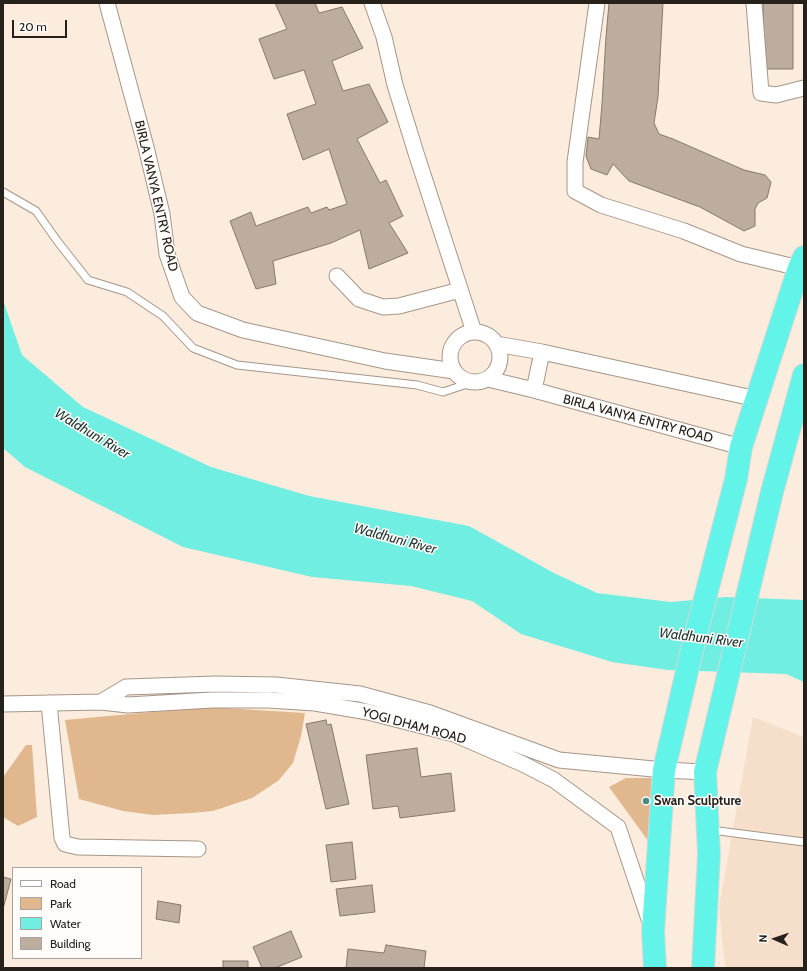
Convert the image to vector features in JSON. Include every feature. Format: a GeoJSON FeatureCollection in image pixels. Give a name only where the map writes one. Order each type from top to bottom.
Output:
{"type":"FeatureCollection","features":[{"type":"Feature","properties":{"kind":"highway"},"geometry":{"type":"LineString","coordinates":[[655,968],[653,931],[664,770],[672,732],[736,479],[741,447],[802,262]]}},
{"type":"Feature","properties":{"kind":"highway"},"geometry":{"type":"LineString","coordinates":[[703,968],[709,854],[705,772],[772,492],[804,375]]}},
{"type":"Feature","properties":{"kind":"street","name":"BIRLA VANYA ENTRY ROAD"},"geometry":{"type":"LineString","coordinates":[[107,3],[162,214],[167,254],[182,297],[197,313],[243,330],[384,361],[454,370]]}},
{"type":"Feature","properties":{"kind":"street"},"geometry":{"type":"LineString","coordinates":[[372,3],[384,37],[395,85],[416,153],[474,332]]}},
{"type":"Feature","properties":{"kind":"street"},"geometry":{"type":"LineString","coordinates":[[597,3],[575,162],[575,192],[601,205],[684,231],[741,254],[802,262]]}},
{"type":"Feature","properties":{"kind":"street"},"geometry":{"type":"LineString","coordinates":[[754,3],[761,93],[776,94],[804,88]]}},
{"type":"Feature","properties":{"kind":"street"},"geometry":{"type":"LineString","coordinates":[[337,276],[359,299],[383,307],[399,306],[460,290]]}},
{"type":"Feature","properties":{"kind":"street"},"geometry":{"type":"LineString","coordinates":[[474,332],[487,336],[496,344],[500,352],[500,361],[494,374],[480,381],[466,380],[454,370],[451,363],[451,354],[459,339],[466,334],[474,332]]}},
{"type":"Feature","properties":{"kind":"street"},"geometry":{"type":"LineString","coordinates":[[496,344],[542,352],[757,398]]}},
{"type":"Feature","properties":{"kind":"street"},"geometry":{"type":"LineString","coordinates":[[534,390],[542,352]]}},
{"type":"Feature","properties":{"kind":"street","name":"BIRLA VANYA ENTRY ROAD"},"geometry":{"type":"LineString","coordinates":[[480,381],[534,390],[741,447]]}},
{"type":"Feature","properties":{"kind":"street","name":"YOGI DHAM ROAD"},"geometry":{"type":"LineString","coordinates":[[101,702],[126,687],[215,684],[276,685],[360,694],[430,713],[559,760],[664,770],[705,772]]}},
{"type":"Feature","properties":{"kind":"street","name":"YOGI DHAM ROAD"},"geometry":{"type":"LineString","coordinates":[[3,704],[101,702],[128,705],[212,700],[268,700],[315,703],[368,712],[454,734],[523,764],[554,780],[618,827],[653,931]]}},
{"type":"Feature","properties":{"kind":"street"},"geometry":{"type":"LineString","coordinates":[[48,703],[62,838],[65,844],[78,847],[198,848]]}},
{"type":"Feature","properties":{"kind":"lane"},"geometry":{"type":"LineString","coordinates":[[3,192],[36,211],[88,280],[127,292],[163,316],[193,348],[237,365],[417,386],[443,392],[480,381]]}},
{"type":"Feature","properties":{"kind":"lane"},"geometry":{"type":"LineString","coordinates":[[708,830],[804,842]]}},
{"type":"Feature","properties":{"kind":"shaded area"},"geometry":{"type":"Polygon","coordinates":[[[753,717],[804,737],[804,968],[725,968],[719,907],[753,717]]]}},
{"type":"Feature","properties":{"kind":"green space"},"geometry":{"type":"Polygon","coordinates":[[[207,707],[305,713],[301,736],[293,763],[278,781],[252,798],[213,811],[153,815],[123,811],[79,799],[65,720],[207,707]]]}},
{"type":"Feature","properties":{"kind":"green space"},"geometry":{"type":"Polygon","coordinates":[[[26,745],[32,745],[37,817],[18,826],[3,817],[3,777],[26,745]]]}},
{"type":"Feature","properties":{"kind":"green space","name":"Swan Sculpture"},"geometry":{"type":"Polygon","coordinates":[[[626,778],[661,778],[649,842],[609,787],[626,778]]]}},
{"type":"Feature","properties":{"kind":"water","name":"Waldhuni River"},"geometry":{"type":"Polygon","coordinates":[[[3,300],[22,355],[83,407],[211,467],[309,496],[469,526],[554,573],[597,593],[671,602],[726,597],[804,600],[804,682],[786,674],[668,670],[612,662],[521,634],[472,601],[411,586],[312,577],[183,547],[25,467],[3,448],[3,300]]]}},
{"type":"Feature","properties":{"kind":"building"},"geometry":{"type":"Polygon","coordinates":[[[275,3],[315,3],[319,13],[342,7],[363,48],[332,61],[343,91],[369,84],[388,122],[357,139],[380,183],[386,180],[403,216],[389,223],[408,253],[369,269],[360,230],[331,243],[273,261],[276,284],[256,289],[230,221],[251,212],[256,226],[308,207],[311,213],[327,207],[329,210],[347,204],[329,149],[303,160],[287,114],[316,104],[304,70],[274,79],[259,39],[287,29],[275,3]]]}},
{"type":"Feature","properties":{"kind":"building"},"geometry":{"type":"Polygon","coordinates":[[[609,3],[663,3],[658,97],[654,123],[659,134],[744,170],[765,175],[771,182],[767,198],[758,203],[755,209],[755,226],[744,231],[700,207],[629,181],[613,164],[607,175],[591,169],[586,156],[588,137],[599,139],[609,3]]]}},
{"type":"Feature","properties":{"kind":"building"},"geometry":{"type":"Polygon","coordinates":[[[763,3],[793,3],[793,69],[763,69],[763,3]]]}},
{"type":"Feature","properties":{"kind":"building"},"geometry":{"type":"Polygon","coordinates":[[[326,720],[327,725],[331,724],[349,804],[326,809],[306,724],[326,720]]]}},
{"type":"Feature","properties":{"kind":"building"},"geometry":{"type":"Polygon","coordinates":[[[417,748],[421,777],[451,773],[455,811],[400,818],[398,806],[373,809],[366,755],[417,748]]]}},
{"type":"Feature","properties":{"kind":"building"},"geometry":{"type":"Polygon","coordinates":[[[352,842],[356,879],[331,882],[326,845],[352,842]]]}},
{"type":"Feature","properties":{"kind":"building"},"geometry":{"type":"Polygon","coordinates":[[[3,877],[11,879],[3,909],[3,877]]]}},
{"type":"Feature","properties":{"kind":"building"},"geometry":{"type":"Polygon","coordinates":[[[372,885],[375,912],[340,916],[336,889],[372,885]]]}},
{"type":"Feature","properties":{"kind":"building"},"geometry":{"type":"Polygon","coordinates":[[[158,901],[181,905],[179,923],[156,919],[158,901]]]}},
{"type":"Feature","properties":{"kind":"building"},"geometry":{"type":"Polygon","coordinates":[[[291,931],[302,957],[275,968],[262,968],[253,947],[291,931]]]}},
{"type":"Feature","properties":{"kind":"building"},"geometry":{"type":"Polygon","coordinates":[[[386,945],[426,951],[424,968],[346,968],[348,949],[384,953],[386,945]]]}},
{"type":"Feature","properties":{"kind":"building"},"geometry":{"type":"Polygon","coordinates":[[[223,961],[248,961],[248,968],[223,968],[223,961]]]}},
{"type":"Feature","properties":{"kind":"place","name":"Swan Sculpture"},"geometry":{"type":"Point","coordinates":[646,801]}}]}
